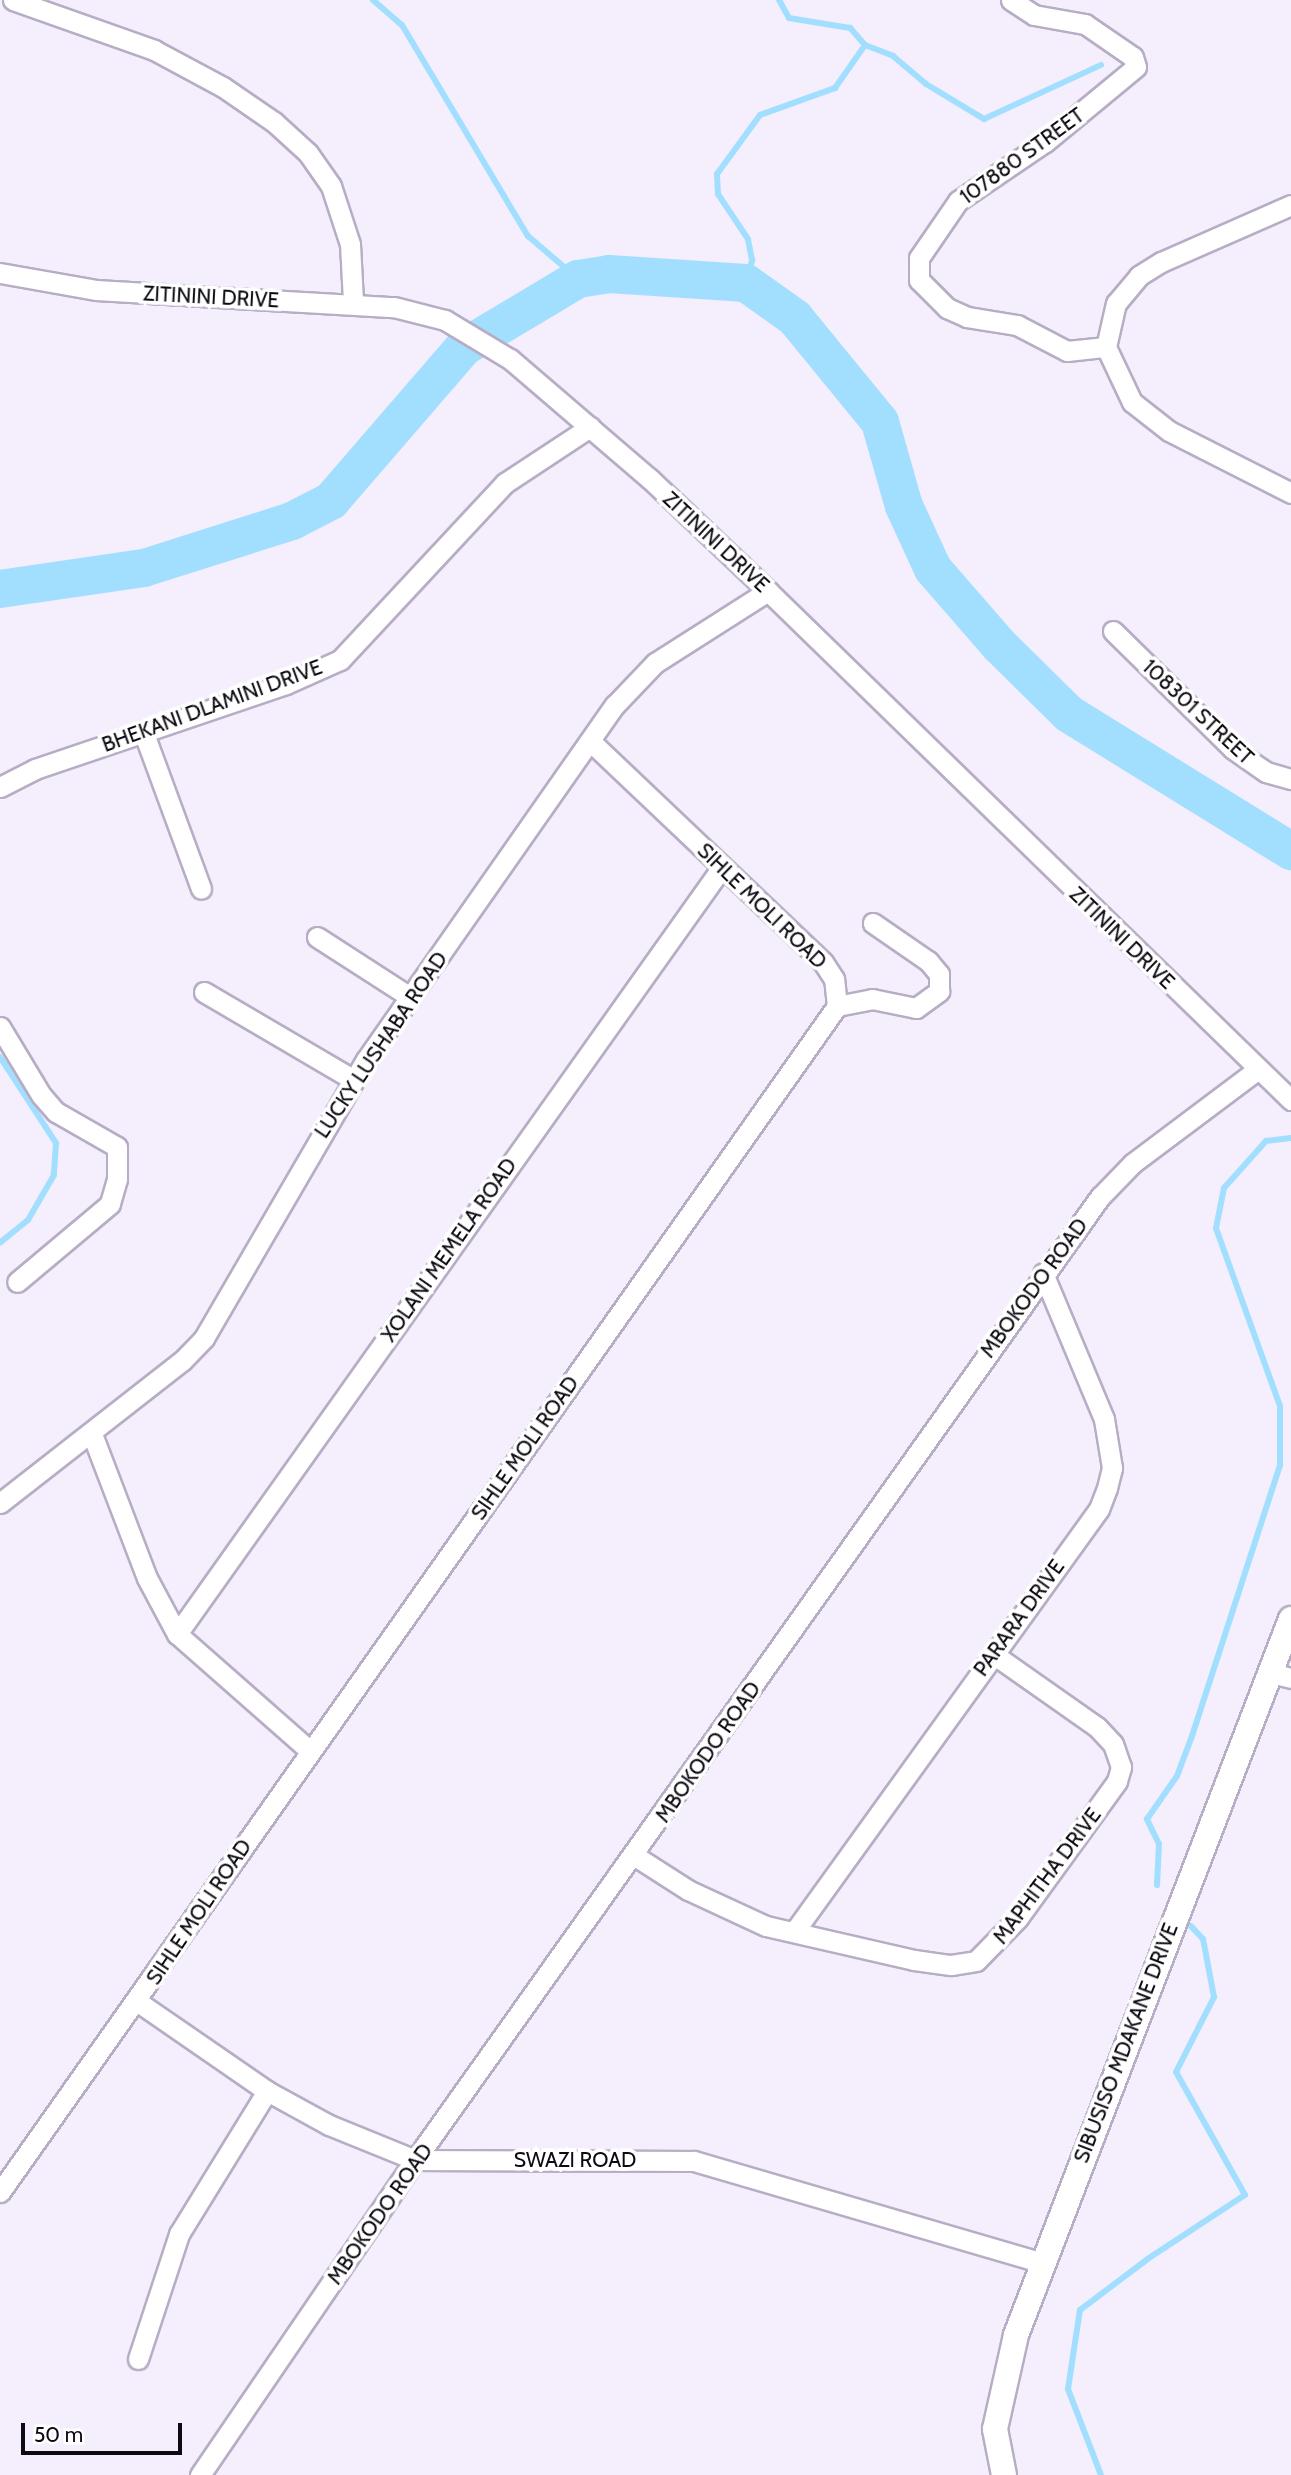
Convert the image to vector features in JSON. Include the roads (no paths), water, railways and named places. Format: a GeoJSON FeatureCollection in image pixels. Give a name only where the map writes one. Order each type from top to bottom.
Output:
{"type":"FeatureCollection","features":[{"type":"Feature","properties":{"kind":"street"},"geometry":{"type":"LineString","coordinates":[[13,0],[154,50],[223,87],[274,122],[308,153],[331,186],[349,244],[352,302]]}},
{"type":"Feature","properties":{"kind":"street","name":"107880 STREET"},"geometry":{"type":"LineString","coordinates":[[1011,0],[1034,15],[1086,24],[1133,57],[1136,67],[1045,142],[958,201],[919,258],[919,281],[947,308],[967,317],[1017,325],[1067,351],[1106,347]]}},
{"type":"Feature","properties":{"kind":"street"},"geometry":{"type":"LineString","coordinates":[[1291,205],[1161,262],[1139,276],[1116,303],[1106,347],[1132,402],[1169,432],[1291,493]]}},
{"type":"Feature","properties":{"kind":"street","name":"ZITININI DRIVE"},"geometry":{"type":"LineString","coordinates":[[0,273],[96,290],[231,301],[352,302],[445,320],[510,359],[590,427],[768,591],[1291,1100]]}},
{"type":"Feature","properties":{"kind":"street","name":"BHEKANI DLAMINI DRIVE"},"geometry":{"type":"LineString","coordinates":[[0,787],[35,769],[286,684],[340,660],[505,483],[590,427]]}},
{"type":"Feature","properties":{"kind":"street","name":"LUCKY LUSHABA ROAD"},"geometry":{"type":"LineString","coordinates":[[0,1503],[182,1362],[204,1338],[354,1080],[615,705],[655,663],[768,591]]}},
{"type":"Feature","properties":{"kind":"street","name":"108301 STREET"},"geometry":{"type":"LineString","coordinates":[[1113,631],[1233,749],[1266,772],[1291,779]]}},
{"type":"Feature","properties":{"kind":"street"},"geometry":{"type":"LineString","coordinates":[[143,731],[201,889]]}},
{"type":"Feature","properties":{"kind":"street","name":"SIHLE MOLI ROAD"},"geometry":{"type":"LineString","coordinates":[[0,2192],[138,2002],[310,1751],[837,1006],[834,979],[823,962],[590,741]]}},
{"type":"Feature","properties":{"kind":"street","name":"XOLANI MEMELA ROAD"},"geometry":{"type":"LineString","coordinates":[[177,1634],[722,867]]}},
{"type":"Feature","properties":{"kind":"street"},"geometry":{"type":"LineString","coordinates":[[837,1006],[872,999],[916,1008],[939,992],[939,974],[928,961],[873,923]]}},
{"type":"Feature","properties":{"kind":"street"},"geometry":{"type":"LineString","coordinates":[[317,937],[410,997]]}},
{"type":"Feature","properties":{"kind":"street"},"geometry":{"type":"LineString","coordinates":[[204,992],[354,1080]]}},
{"type":"Feature","properties":{"kind":"street"},"geometry":{"type":"LineString","coordinates":[[0,1027],[41,1095],[56,1112],[117,1147],[117,1178],[106,1210],[17,1282]]}},
{"type":"Feature","properties":{"kind":"street","name":"MBOKODO ROAD"},"geometry":{"type":"LineString","coordinates":[[200,2475],[415,2160],[635,1856],[1043,1273],[1115,1179],[1258,1069]]}},
{"type":"Feature","properties":{"kind":"street","name":"PARARA DRIVE"},"geometry":{"type":"LineString","coordinates":[[794,1932],[1098,1509],[1112,1468],[1104,1419],[1043,1273]]}},
{"type":"Feature","properties":{"kind":"street"},"geometry":{"type":"LineString","coordinates":[[92,1434],[147,1577],[177,1634],[310,1751]]}},
{"type":"Feature","properties":{"kind":"street","name":"SIBUSISO MDAKANE DRIVE"},"geometry":{"type":"LineString","coordinates":[[1004,2475],[995,2429],[1016,2335],[1040,2262],[1281,1675],[1291,1619]]}},
{"type":"Feature","properties":{"kind":"street","name":"MAPHITHA DRIVE"},"geometry":{"type":"LineString","coordinates":[[635,1856],[734,1913],[794,1932],[914,1960],[951,1965],[976,1961],[1012,1926],[1117,1781],[1119,1755],[1097,1727],[993,1654]]}},
{"type":"Feature","properties":{"kind":"street","name":"SWAZI ROAD"},"geometry":{"type":"LineString","coordinates":[[138,2002],[267,2091],[329,2125],[415,2160],[694,2161],[1040,2262]]}},
{"type":"Feature","properties":{"kind":"street"},"geometry":{"type":"LineString","coordinates":[[138,2359],[178,2234],[267,2091]]}},
{"type":"Feature","properties":{"kind":"waterway"},"geometry":{"type":"LineString","coordinates":[[373,0],[402,25],[528,236],[578,279]]}},
{"type":"Feature","properties":{"kind":"waterway"},"geometry":{"type":"LineString","coordinates":[[746,283],[752,260],[748,239],[718,194],[717,174],[760,115],[835,88],[865,45],[850,28],[789,18],[779,0]]}},
{"type":"Feature","properties":{"kind":"waterway"},"geometry":{"type":"LineString","coordinates":[[865,45],[893,56],[926,84],[984,119],[1101,65]]}},
{"type":"Feature","properties":{"kind":"waterway"},"geometry":{"type":"LineString","coordinates":[[0,589],[144,568],[292,521],[331,501],[464,347],[578,279],[609,274],[746,283],[795,318],[880,422],[904,506],[933,569],[999,645],[1069,714],[1291,851]]}},
{"type":"Feature","properties":{"kind":"waterway"},"geometry":{"type":"LineString","coordinates":[[0,1057],[56,1143],[54,1175],[28,1220],[0,1243]]}},
{"type":"Feature","properties":{"kind":"waterway"},"geometry":{"type":"LineString","coordinates":[[1157,1885],[1159,1844],[1147,1819],[1177,1776],[1280,1465],[1280,1406],[1216,1228],[1224,1188],[1266,1141],[1291,1138]]}},
{"type":"Feature","properties":{"kind":"waterway"},"geometry":{"type":"LineString","coordinates":[[1101,2475],[1068,2389],[1080,2310],[1149,2258],[1245,2195],[1176,2072],[1214,1997],[1203,1939],[1191,1926]]}}]}
